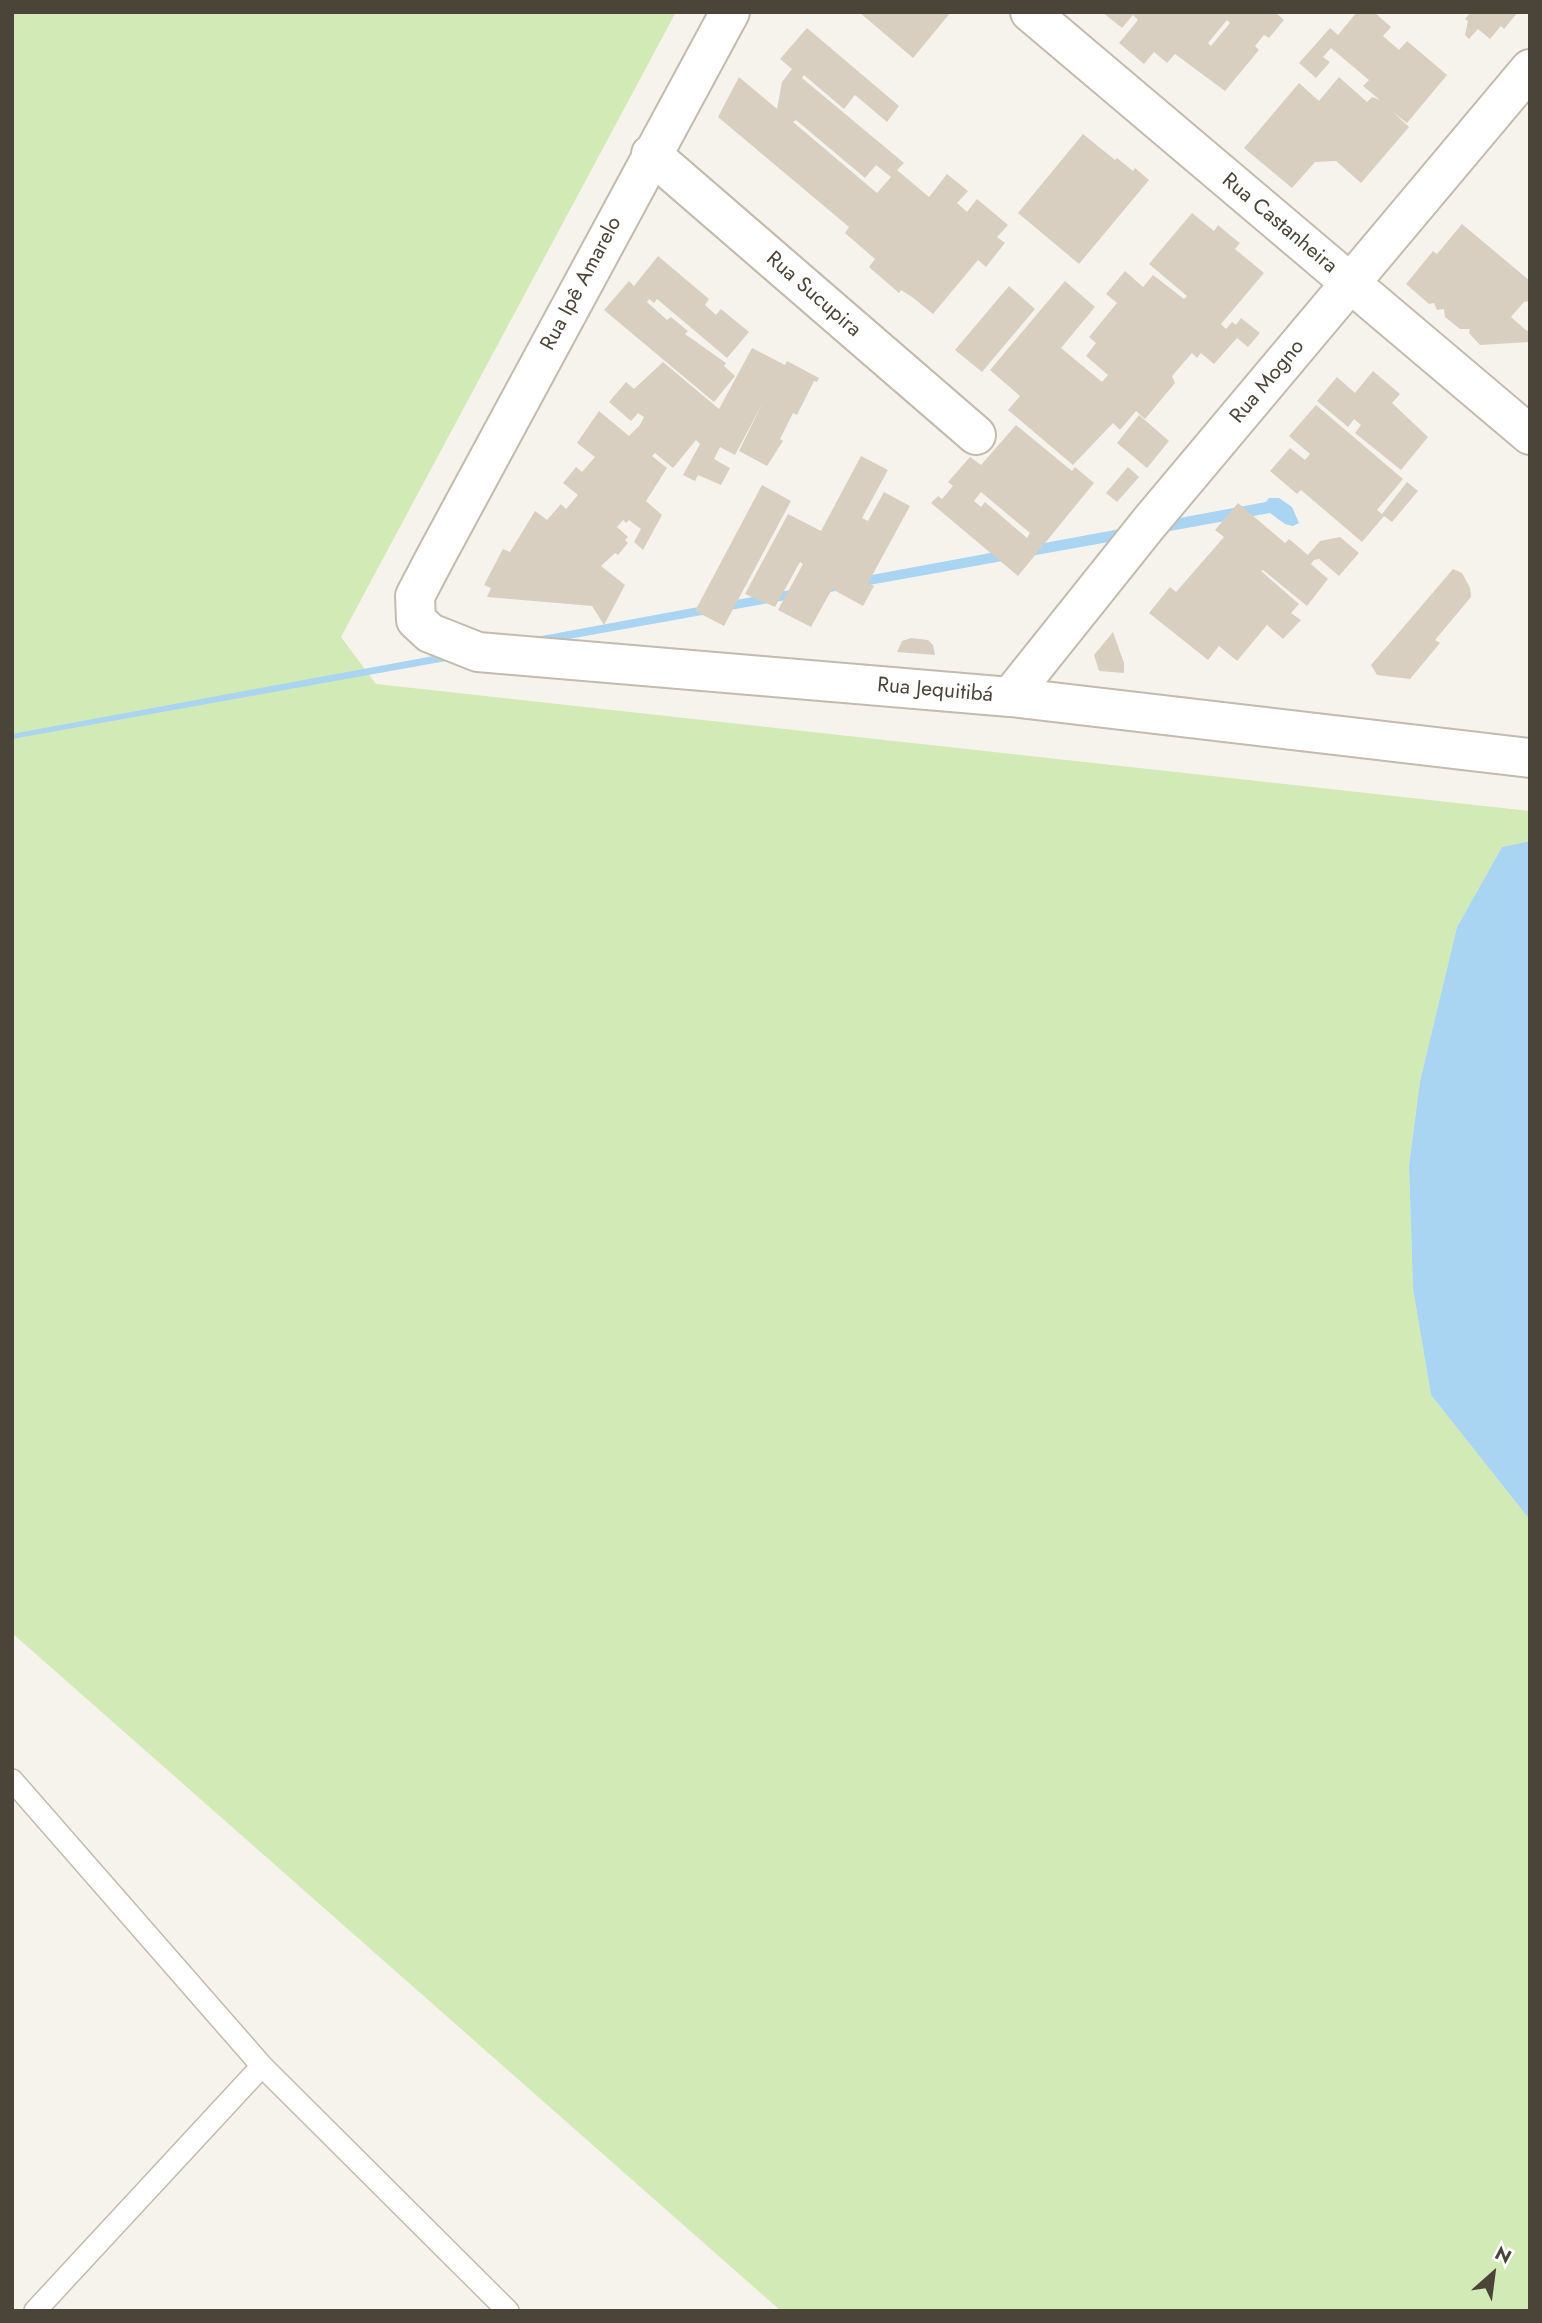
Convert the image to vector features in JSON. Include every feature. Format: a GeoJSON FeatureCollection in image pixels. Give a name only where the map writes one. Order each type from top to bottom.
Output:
{"type":"FeatureCollection","features":[{"type":"Feature","properties":{"kind":"street","name":"Rua Ipê Amarelo"},"geometry":{"type":"LineString","coordinates":[[436,556],[730,12]]}},
{"type":"Feature","properties":{"kind":"street","name":"Rua Castanheira"},"geometry":{"type":"LineString","coordinates":[[1030,12],[1530,435]]}},
{"type":"Feature","properties":{"kind":"street","name":"Rua Mogno"},"geometry":{"type":"LineString","coordinates":[[1010,697],[1149,523],[1530,69]]}},
{"type":"Feature","properties":{"kind":"street","name":"Rua Sucupira"},"geometry":{"type":"LineString","coordinates":[[651,154],[975,435]]}},
{"type":"Feature","properties":{"kind":"street","name":"Rua Jequitibá"},"geometry":{"type":"LineString","coordinates":[[436,556],[415,596],[416,620],[430,633],[478,652],[1010,697],[1530,758]]}},
{"type":"Feature","properties":{"kind":"lane"},"geometry":{"type":"LineString","coordinates":[[12,1780],[262,2066],[508,2311]]}},
{"type":"Feature","properties":{"kind":"lane"},"geometry":{"type":"LineString","coordinates":[[35,2311],[262,2066]]}},
{"type":"Feature","properties":{"kind":"green space"},"geometry":{"type":"Polygon","coordinates":[[[12,12],[676,12],[341,637],[376,684],[1530,811],[1530,841],[1502,847],[1457,927],[1420,1081],[1409,1165],[1413,1289],[1431,1395],[1530,1520],[1530,2311],[781,2311],[12,1633],[12,12]]]}},
{"type":"Feature","properties":{"kind":"water"},"geometry":{"type":"Polygon","coordinates":[[[1269,498],[1279,498],[1292,507],[1299,523],[1293,526],[1285,524],[1270,513],[12,739],[12,734],[1266,502],[1269,498]]]}},
{"type":"Feature","properties":{"kind":"water"},"geometry":{"type":"Polygon","coordinates":[[[1530,841],[1530,1520],[1431,1395],[1413,1289],[1409,1165],[1420,1081],[1457,927],[1502,847],[1530,841]]]}},
{"type":"Feature","properties":{"kind":"building"},"geometry":{"type":"Polygon","coordinates":[[[859,12],[951,12],[913,58],[859,12]]]}},
{"type":"Feature","properties":{"kind":"building"},"geometry":{"type":"Polygon","coordinates":[[[1102,12],[1275,12],[1284,20],[1269,38],[1264,35],[1255,46],[1259,50],[1225,91],[1175,54],[1167,63],[1154,52],[1144,64],[1119,43],[1138,20],[1133,15],[1122,28],[1102,12]],[[1227,20],[1208,43],[1211,46],[1230,23],[1227,20]]]}},
{"type":"Feature","properties":{"kind":"building"},"geometry":{"type":"Polygon","coordinates":[[[1357,12],[1374,12],[1391,27],[1383,36],[1399,50],[1407,41],[1447,75],[1407,123],[1392,111],[1409,127],[1361,183],[1336,161],[1315,162],[1292,188],[1244,148],[1299,83],[1319,101],[1339,77],[1367,102],[1372,97],[1380,100],[1363,86],[1369,80],[1331,48],[1323,57],[1330,62],[1316,78],[1299,63],[1330,28],[1338,35],[1357,12]]]}},
{"type":"Feature","properties":{"kind":"building"},"geometry":{"type":"Polygon","coordinates":[[[1471,12],[1518,12],[1504,29],[1501,26],[1490,39],[1478,29],[1469,39],[1465,35],[1468,21],[1465,19],[1471,12]]]}},
{"type":"Feature","properties":{"kind":"building"},"geometry":{"type":"Polygon","coordinates":[[[807,28],[899,106],[887,122],[855,95],[844,109],[804,75],[802,78],[904,163],[897,170],[929,197],[947,174],[968,191],[957,203],[967,212],[977,199],[1008,225],[997,237],[1005,243],[986,267],[978,260],[933,314],[901,290],[899,293],[869,267],[875,259],[845,233],[849,227],[718,117],[739,77],[777,109],[782,82],[792,69],[780,59],[807,28]],[[796,120],[793,122],[877,193],[891,177],[876,165],[865,178],[796,120]]]}},
{"type":"Feature","properties":{"kind":"building"},"geometry":{"type":"Polygon","coordinates":[[[1083,134],[1115,160],[1117,158],[1133,171],[1135,168],[1149,180],[1079,264],[1018,213],[1083,134]]]}},
{"type":"Feature","properties":{"kind":"building"},"geometry":{"type":"Polygon","coordinates":[[[1192,213],[1214,231],[1218,225],[1240,243],[1235,249],[1264,273],[1221,324],[1226,329],[1232,322],[1236,325],[1241,318],[1260,333],[1248,347],[1237,338],[1214,364],[1201,353],[1197,358],[1192,353],[1172,376],[1175,383],[1145,419],[1136,411],[1120,430],[1113,423],[1073,465],[1008,410],[1020,396],[990,370],[1065,281],[1095,307],[1061,348],[1102,382],[1108,375],[1086,356],[1096,343],[1089,337],[1117,303],[1106,294],[1125,271],[1143,287],[1153,275],[1184,299],[1187,296],[1149,264],[1192,213]]]}},
{"type":"Feature","properties":{"kind":"building"},"geometry":{"type":"Polygon","coordinates":[[[1462,224],[1530,281],[1530,301],[1524,302],[1511,317],[1527,331],[1530,328],[1530,342],[1480,345],[1469,333],[1470,329],[1460,329],[1445,317],[1444,309],[1437,310],[1434,303],[1429,304],[1406,284],[1433,251],[1437,254],[1462,224]]]}},
{"type":"Feature","properties":{"kind":"building"},"geometry":{"type":"Polygon","coordinates":[[[658,256],[709,299],[705,305],[716,315],[721,309],[749,332],[727,358],[657,299],[654,303],[649,299],[647,302],[667,320],[671,317],[688,331],[685,334],[726,363],[724,366],[735,376],[714,402],[604,310],[629,281],[634,286],[658,256]]]}},
{"type":"Feature","properties":{"kind":"building"},"geometry":{"type":"Polygon","coordinates":[[[1009,286],[1035,309],[982,372],[955,350],[1009,286]]]}},
{"type":"Feature","properties":{"kind":"building"},"geometry":{"type":"Polygon","coordinates":[[[752,348],[785,365],[787,361],[819,378],[817,382],[814,381],[797,415],[793,413],[780,439],[783,441],[767,466],[739,451],[762,404],[735,455],[720,447],[714,459],[730,468],[721,485],[698,475],[695,481],[683,475],[700,444],[696,440],[673,468],[655,453],[652,456],[667,468],[646,501],[662,515],[643,550],[634,542],[641,529],[629,520],[626,523],[623,520],[617,527],[628,537],[625,540],[628,543],[618,555],[615,553],[601,566],[625,585],[604,625],[592,606],[487,597],[491,588],[484,585],[503,549],[510,552],[535,511],[547,520],[561,504],[566,509],[578,495],[563,483],[576,467],[582,472],[595,457],[577,443],[599,411],[629,436],[640,425],[644,417],[638,413],[631,421],[609,402],[626,382],[634,389],[663,362],[719,409],[752,348]]]}},
{"type":"Feature","properties":{"kind":"building"},"geometry":{"type":"Polygon","coordinates":[[[1373,371],[1400,394],[1392,403],[1428,437],[1401,470],[1355,433],[1361,425],[1354,419],[1348,427],[1317,401],[1337,377],[1355,393],[1373,371]]]}},
{"type":"Feature","properties":{"kind":"building"},"geometry":{"type":"Polygon","coordinates":[[[1316,405],[1403,479],[1377,510],[1382,514],[1407,482],[1418,491],[1392,522],[1384,516],[1362,542],[1301,490],[1297,494],[1270,471],[1290,448],[1305,460],[1310,454],[1289,436],[1316,405]]]}},
{"type":"Feature","properties":{"kind":"building"},"geometry":{"type":"Polygon","coordinates":[[[1139,415],[1169,441],[1147,468],[1117,443],[1139,415]]]}},
{"type":"Feature","properties":{"kind":"building"},"geometry":{"type":"Polygon","coordinates":[[[1016,425],[1072,471],[1075,467],[1094,483],[1018,576],[931,503],[938,496],[942,499],[953,486],[948,482],[970,457],[981,465],[1016,425]],[[981,492],[974,501],[981,507],[985,502],[1027,538],[1030,533],[981,492]]]}},
{"type":"Feature","properties":{"kind":"building"},"geometry":{"type":"Polygon","coordinates":[[[861,456],[888,470],[862,518],[868,521],[884,492],[910,506],[868,583],[874,586],[863,606],[832,589],[811,627],[778,610],[803,564],[800,562],[775,607],[745,594],[788,514],[821,531],[861,456]]]}},
{"type":"Feature","properties":{"kind":"building"},"geometry":{"type":"Polygon","coordinates":[[[1128,467],[1139,477],[1117,502],[1106,493],[1128,467]]]}},
{"type":"Feature","properties":{"kind":"building"},"geometry":{"type":"Polygon","coordinates":[[[762,485],[791,501],[724,626],[695,611],[762,485]]]}},
{"type":"Feature","properties":{"kind":"building"},"geometry":{"type":"Polygon","coordinates":[[[1238,503],[1285,543],[1289,539],[1308,555],[1320,541],[1340,537],[1359,553],[1339,576],[1319,559],[1314,560],[1311,564],[1328,579],[1307,606],[1261,571],[1299,604],[1291,613],[1301,620],[1283,639],[1267,625],[1237,661],[1219,646],[1208,660],[1149,613],[1170,587],[1176,592],[1224,537],[1215,530],[1238,503]]]}},
{"type":"Feature","properties":{"kind":"building"},"geometry":{"type":"Polygon","coordinates":[[[1453,569],[1462,573],[1470,588],[1471,597],[1435,640],[1440,643],[1410,679],[1377,675],[1371,665],[1453,569]]]}},
{"type":"Feature","properties":{"kind":"building"},"geometry":{"type":"Polygon","coordinates":[[[1113,632],[1124,663],[1124,673],[1099,671],[1094,655],[1113,632]]]}},
{"type":"Feature","properties":{"kind":"building"},"geometry":{"type":"Polygon","coordinates":[[[911,638],[928,640],[933,645],[935,655],[897,652],[902,641],[911,638]]]}}]}
